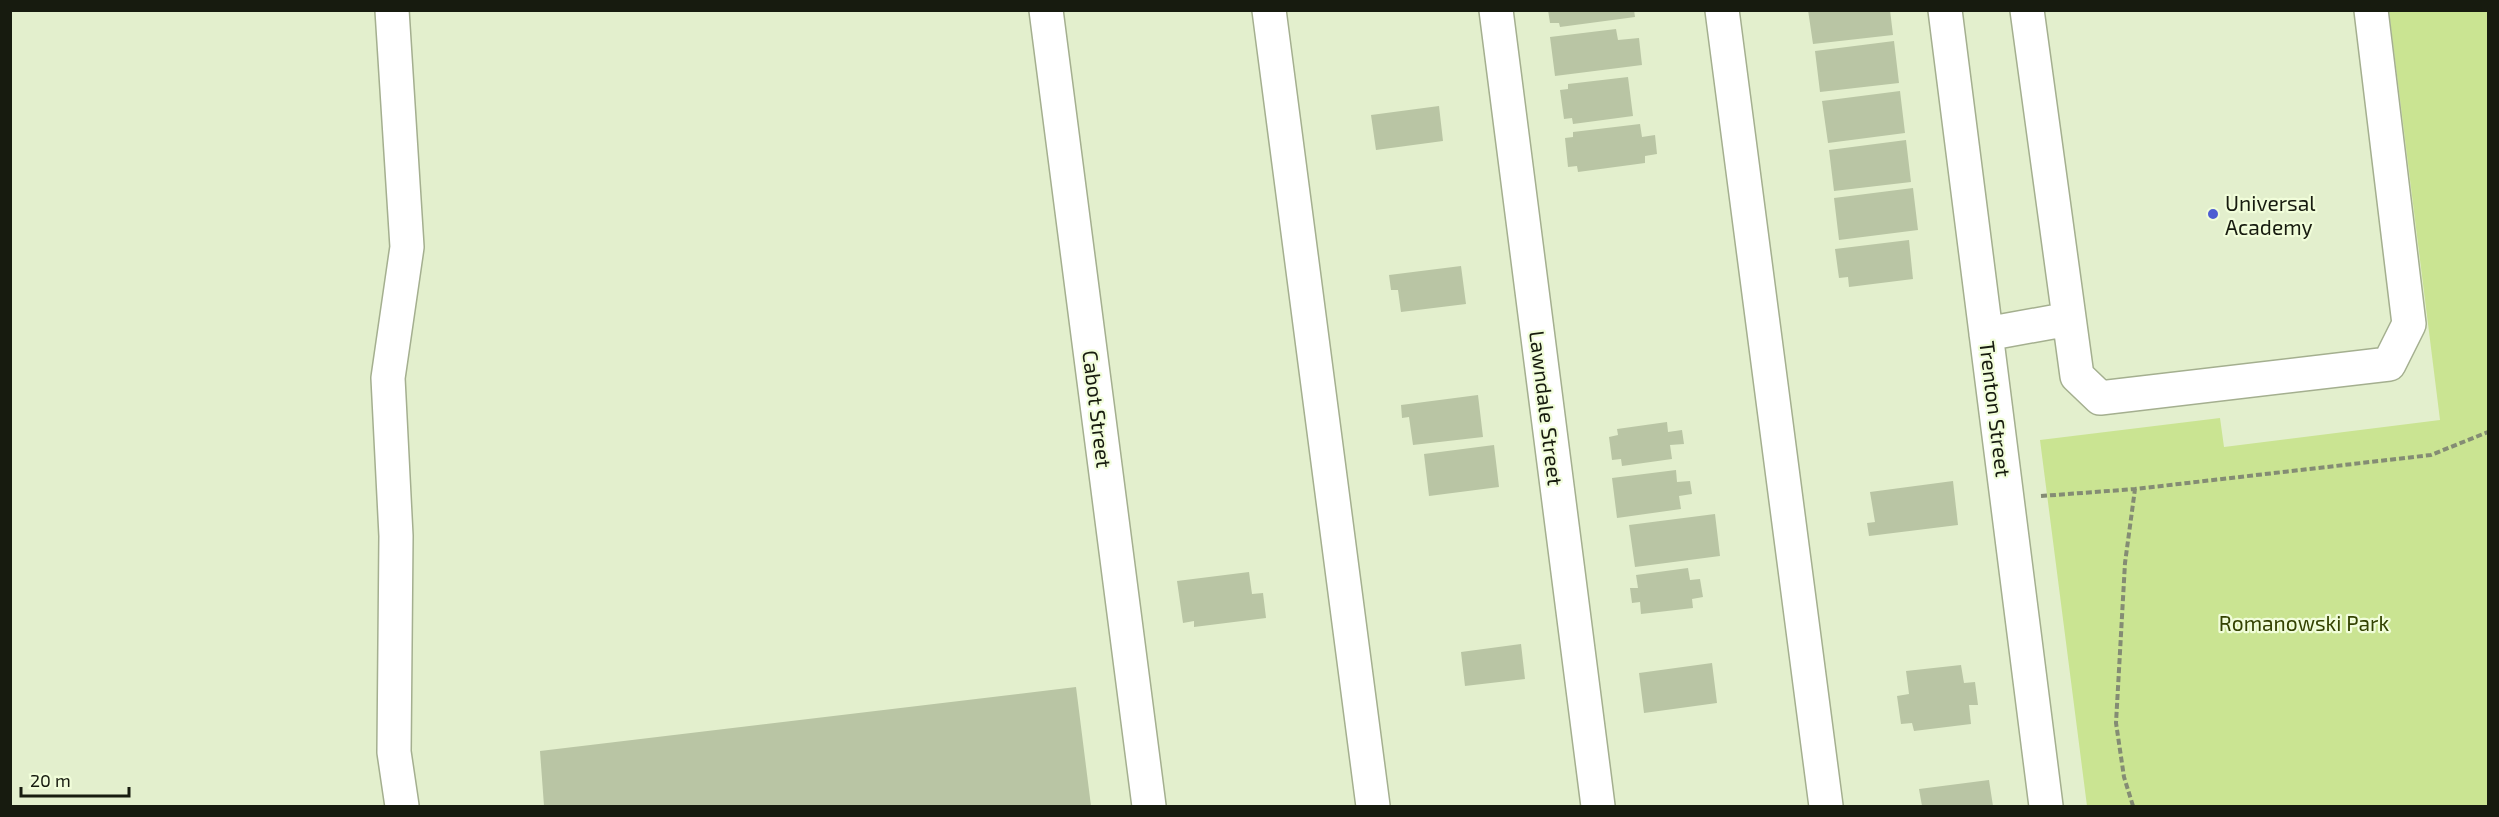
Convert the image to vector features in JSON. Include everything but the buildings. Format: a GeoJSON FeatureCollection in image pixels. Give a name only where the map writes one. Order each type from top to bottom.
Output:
{"type":"FeatureCollection","features":[{"type":"Feature","properties":{"kind":"street"},"geometry":{"type":"LineString","coordinates":[[392,10],[406,247],[388,378],[396,536],[394,752],[402,807]]}},
{"type":"Feature","properties":{"kind":"street","name":"Cabot Street"},"geometry":{"type":"LineString","coordinates":[[1046,10],[1149,807]]}},
{"type":"Feature","properties":{"kind":"street"},"geometry":{"type":"LineString","coordinates":[[1269,10],[1373,807]]}},
{"type":"Feature","properties":{"kind":"street","name":"Lawndale Street"},"geometry":{"type":"LineString","coordinates":[[1496,10],[1598,807]]}},
{"type":"Feature","properties":{"kind":"street"},"geometry":{"type":"LineString","coordinates":[[1722,10],[1826,807]]}},
{"type":"Feature","properties":{"kind":"street","name":"Trenton Street"},"geometry":{"type":"LineString","coordinates":[[1946,10],[2046,807]]}},
{"type":"Feature","properties":{"kind":"street"},"geometry":{"type":"LineString","coordinates":[[2027,10],[2077,376],[2100,398],[2389,364],[2409,324],[2371,10]]}},
{"type":"Feature","properties":{"kind":"street"},"geometry":{"type":"LineString","coordinates":[[1986,334],[2069,320]]}},
{"type":"Feature","properties":{"kind":"path"},"geometry":{"type":"LineString","coordinates":[[2007,501],[2135,489],[2431,455],[2488,432]]}},
{"type":"Feature","properties":{"kind":"path"},"geometry":{"type":"LineString","coordinates":[[2133,807],[2124,777],[2116,723],[2125,562],[2135,489]]}},
{"type":"Feature","properties":{"kind":"green space","name":"Romanowski Park"},"geometry":{"type":"Polygon","coordinates":[[[2389,11],[2488,11],[2488,806],[2087,806],[2040,440],[2220,418],[2224,447],[2440,420],[2389,11]]]}},
{"type":"Feature","properties":{"kind":"place","name":"Universal Academy"},"geometry":{"type":"Point","coordinates":[2213,214]}}]}
